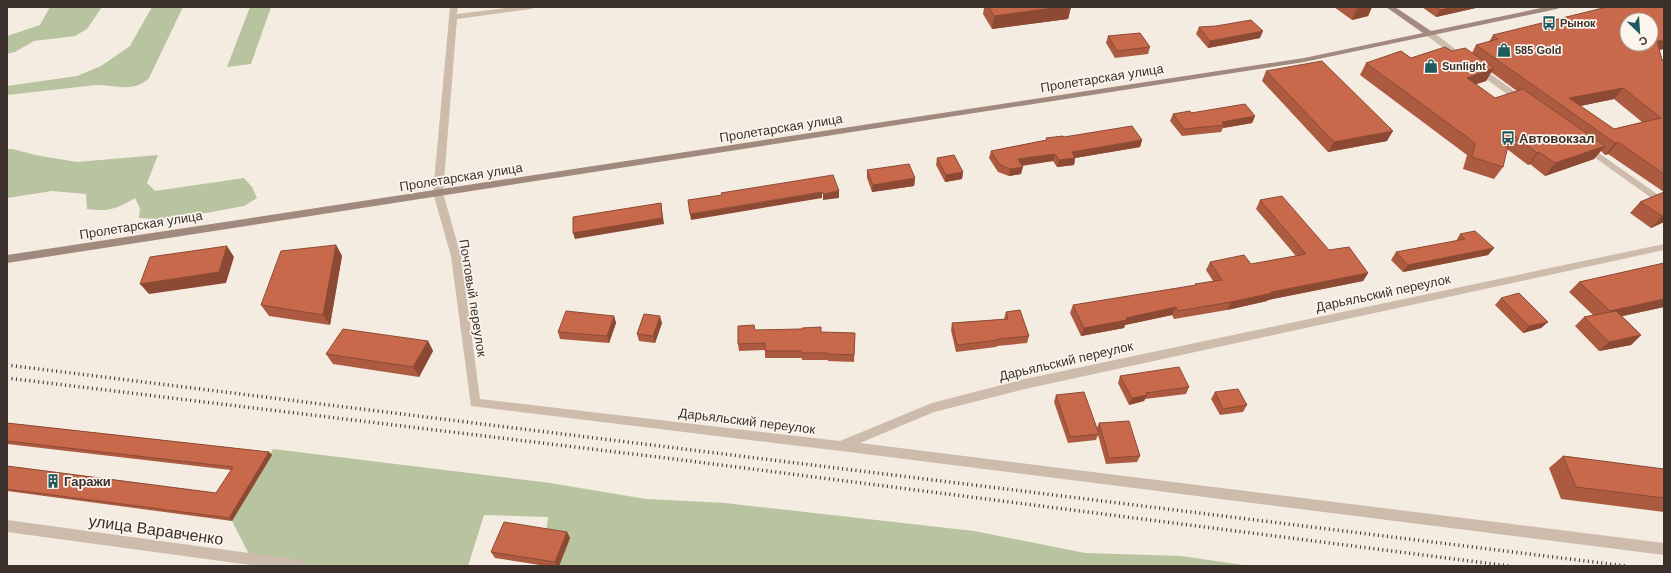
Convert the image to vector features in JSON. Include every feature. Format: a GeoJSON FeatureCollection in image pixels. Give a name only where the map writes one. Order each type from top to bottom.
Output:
{"type":"FeatureCollection","features":[{"type":"Feature","properties":{"kind":"street","name":"Почтовый переулок"},"geometry":{"type":"LineString","coordinates":[[454,7],[438,193],[456,256],[475,403]]}},
{"type":"Feature","properties":{"kind":"street"},"geometry":{"type":"LineString","coordinates":[[452,17],[531,7]]}},
{"type":"Feature","properties":{"kind":"street"},"geometry":{"type":"LineString","coordinates":[[1390,7],[1531,107]]}},
{"type":"Feature","properties":{"kind":"street","name":"Пролетарская улица"},"geometry":{"type":"LineString","coordinates":[[7,259],[1245,70],[1304,60],[1557,7]]}},
{"type":"Feature","properties":{"kind":"street"},"geometry":{"type":"LineString","coordinates":[[1582,144],[1664,204]]}},
{"type":"Feature","properties":{"kind":"street","name":"Дарьяльский переулок"},"geometry":{"type":"LineString","coordinates":[[475,403],[841,446],[932,408],[1025,384],[1664,247]]}},
{"type":"Feature","properties":{"kind":"street"},"geometry":{"type":"LineString","coordinates":[[841,446],[1664,549]]}},
{"type":"Feature","properties":{"kind":"street","name":"улица Варавченко"},"geometry":{"type":"LineString","coordinates":[[7,526],[302,566]]}},
{"type":"Feature","properties":{"kind":"green space"},"geometry":{"type":"Polygon","coordinates":[[[50,7],[102,7],[87,29],[75,36],[34,41],[15,52],[7,54],[7,36],[40,25],[50,7]]]}},
{"type":"Feature","properties":{"kind":"green space"},"geometry":{"type":"Polygon","coordinates":[[[152,7],[183,7],[149,78],[143,83],[131,87],[96,85],[7,95],[7,86],[77,76],[101,66],[130,46],[152,7]]]}},
{"type":"Feature","properties":{"kind":"green space"},"geometry":{"type":"Polygon","coordinates":[[[250,7],[271,7],[251,64],[227,67],[250,7]]]}},
{"type":"Feature","properties":{"kind":"green space"},"geometry":{"type":"Polygon","coordinates":[[[7,149],[77,162],[158,155],[147,183],[155,191],[244,178],[252,187],[257,198],[244,206],[206,213],[158,219],[139,218],[140,208],[135,198],[112,209],[100,210],[87,209],[86,194],[52,191],[7,198],[7,149]]]}},
{"type":"Feature","properties":{"kind":"green space"},"geometry":{"type":"Polygon","coordinates":[[[273,449],[550,483],[646,499],[725,503],[974,531],[1085,553],[1181,556],[1250,566],[542,566],[548,517],[484,515],[468,566],[301,566],[252,560],[232,521],[273,449]]]}},
{"type":"Feature","properties":{"kind":"building"},"geometry":{"type":"Polygon","coordinates":[[[989,7],[1060,7],[994,16],[989,7]]]}},
{"type":"Feature","properties":{"kind":"building"},"geometry":{"type":"Polygon","coordinates":[[[1436,7],[1454,7],[1440,10],[1436,7]]]}},
{"type":"Feature","properties":{"kind":"building"},"geometry":{"type":"Polygon","coordinates":[[[1607,7],[1664,7],[1664,40],[1659,41],[1659,12],[1619,12],[1619,52],[1659,52],[1659,49],[1662,60],[1664,59],[1664,174],[1618,142],[1615,143],[1476,45],[1498,39],[1493,35],[1607,7]],[[1623,88],[1569,98],[1614,129],[1661,118],[1623,88]]]}},
{"type":"Feature","properties":{"kind":"building"},"geometry":{"type":"Polygon","coordinates":[[[1251,20],[1263,31],[1210,41],[1199,27],[1216,26],[1251,20]]]}},
{"type":"Feature","properties":{"kind":"building"},"geometry":{"type":"Polygon","coordinates":[[[1140,33],[1150,47],[1117,51],[1108,36],[1140,33]]]}},
{"type":"Feature","properties":{"kind":"building"},"geometry":{"type":"Polygon","coordinates":[[[1445,47],[1452,51],[1465,48],[1494,68],[1467,78],[1495,98],[1523,89],[1605,146],[1555,163],[1539,152],[1537,153],[1511,133],[1503,167],[1472,157],[1475,143],[1366,63],[1401,51],[1411,58],[1445,47]]]}},
{"type":"Feature","properties":{"kind":"building"},"geometry":{"type":"Polygon","coordinates":[[[1322,61],[1393,131],[1334,142],[1266,71],[1322,61]]]}},
{"type":"Feature","properties":{"kind":"building"},"geometry":{"type":"Polygon","coordinates":[[[1245,104],[1255,116],[1222,122],[1224,125],[1184,129],[1173,114],[1190,111],[1191,113],[1245,104]]]}},
{"type":"Feature","properties":{"kind":"building"},"geometry":{"type":"Polygon","coordinates":[[[1132,126],[1142,140],[1072,152],[1075,158],[1059,160],[1055,154],[1018,159],[1023,167],[1010,169],[999,164],[991,151],[1047,140],[1046,138],[1064,137],[1132,126]]]}},
{"type":"Feature","properties":{"kind":"building"},"geometry":{"type":"Polygon","coordinates":[[[954,155],[963,172],[946,175],[937,158],[954,155]]]}},
{"type":"Feature","properties":{"kind":"building"},"geometry":{"type":"Polygon","coordinates":[[[909,164],[915,178],[873,185],[867,170],[909,164]]]}},
{"type":"Feature","properties":{"kind":"building"},"geometry":{"type":"Polygon","coordinates":[[[833,175],[839,191],[823,194],[822,192],[690,214],[688,200],[722,195],[721,193],[833,175]]]}},
{"type":"Feature","properties":{"kind":"building"},"geometry":{"type":"Polygon","coordinates":[[[1664,192],[1664,215],[1662,216],[1640,202],[1664,192]]]}},
{"type":"Feature","properties":{"kind":"building"},"geometry":{"type":"Polygon","coordinates":[[[1282,196],[1329,250],[1349,247],[1368,273],[1271,292],[1272,293],[1231,302],[1178,311],[1176,307],[1126,318],[1127,320],[1084,328],[1073,305],[1222,280],[1210,262],[1244,255],[1251,264],[1306,254],[1260,200],[1282,196]]]}},
{"type":"Feature","properties":{"kind":"building"},"geometry":{"type":"Polygon","coordinates":[[[661,203],[662,218],[573,233],[573,217],[661,203]]]}},
{"type":"Feature","properties":{"kind":"building"},"geometry":{"type":"Polygon","coordinates":[[[1475,231],[1494,248],[1408,265],[1396,252],[1465,239],[1460,234],[1475,231]]]}},
{"type":"Feature","properties":{"kind":"building"},"geometry":{"type":"Polygon","coordinates":[[[336,245],[323,315],[261,305],[281,251],[336,245]]]}},
{"type":"Feature","properties":{"kind":"building"},"geometry":{"type":"Polygon","coordinates":[[[227,246],[219,272],[140,284],[150,257],[227,246]]]}},
{"type":"Feature","properties":{"kind":"building"},"geometry":{"type":"Polygon","coordinates":[[[1664,263],[1664,299],[1610,311],[1579,282],[1664,263]]]}},
{"type":"Feature","properties":{"kind":"building"},"geometry":{"type":"Polygon","coordinates":[[[1519,293],[1548,322],[1529,326],[1501,298],[1519,293]]]}},
{"type":"Feature","properties":{"kind":"building"},"geometry":{"type":"Polygon","coordinates":[[[1020,310],[1029,336],[957,345],[952,323],[1008,319],[1006,312],[1020,310]]]}},
{"type":"Feature","properties":{"kind":"building"},"geometry":{"type":"Polygon","coordinates":[[[566,311],[614,316],[607,336],[558,332],[566,311]]]}},
{"type":"Feature","properties":{"kind":"building"},"geometry":{"type":"Polygon","coordinates":[[[1616,311],[1641,335],[1609,342],[1584,317],[1616,311]]]}},
{"type":"Feature","properties":{"kind":"building"},"geometry":{"type":"Polygon","coordinates":[[[644,314],[660,316],[653,336],[637,334],[644,314]]]}},
{"type":"Feature","properties":{"kind":"building"},"geometry":{"type":"Polygon","coordinates":[[[754,325],[755,330],[821,327],[821,332],[855,333],[854,355],[801,353],[801,351],[765,351],[765,343],[738,344],[738,326],[754,325]]]}},
{"type":"Feature","properties":{"kind":"building"},"geometry":{"type":"Polygon","coordinates":[[[343,329],[428,341],[413,367],[326,354],[343,329]]]}},
{"type":"Feature","properties":{"kind":"building"},"geometry":{"type":"Polygon","coordinates":[[[1179,367],[1189,387],[1146,393],[1147,395],[1132,398],[1120,376],[1179,367]]]}},
{"type":"Feature","properties":{"kind":"building"},"geometry":{"type":"Polygon","coordinates":[[[1238,389],[1247,405],[1223,409],[1215,392],[1238,389]]]}},
{"type":"Feature","properties":{"kind":"building"},"geometry":{"type":"Polygon","coordinates":[[[1084,392],[1099,434],[1070,437],[1056,395],[1084,392]]]}},
{"type":"Feature","properties":{"kind":"building"},"geometry":{"type":"Polygon","coordinates":[[[1129,421],[1140,456],[1109,458],[1099,423],[1129,421]]]}},
{"type":"Feature","properties":{"kind":"building","name":"Гаражи"},"geometry":{"type":"Polygon","coordinates":[[[7,423],[269,452],[229,518],[7,489],[7,466],[216,493],[233,467],[7,441],[7,423]]]}},
{"type":"Feature","properties":{"kind":"building"},"geometry":{"type":"Polygon","coordinates":[[[1563,456],[1664,469],[1664,498],[1576,487],[1563,456]]]}},
{"type":"Feature","properties":{"kind":"building"},"geometry":{"type":"Polygon","coordinates":[[[504,522],[567,532],[555,562],[491,552],[504,522]]]}},
{"type":"Feature","properties":{"kind":"railway"},"geometry":{"type":"LineString","coordinates":[[7,365],[1626,566]]}},
{"type":"Feature","properties":{"kind":"railway"},"geometry":{"type":"LineString","coordinates":[[7,378],[674,459],[1509,566]]}},
{"type":"Feature","properties":{"kind":"place","name":"Рынок"},"geometry":{"type":"Point","coordinates":[1549,23]}},
{"type":"Feature","properties":{"kind":"place","name":"585 Gold"},"geometry":{"type":"Point","coordinates":[1504,50]}},
{"type":"Feature","properties":{"kind":"place","name":"Sunlight"},"geometry":{"type":"Point","coordinates":[1431,66]}},
{"type":"Feature","properties":{"kind":"place","name":"Автовокзал"},"geometry":{"type":"Point","coordinates":[1508,138]}},
{"type":"Feature","properties":{"kind":"place","name":"Гаражи"},"geometry":{"type":"Point","coordinates":[53,481]}}]}
